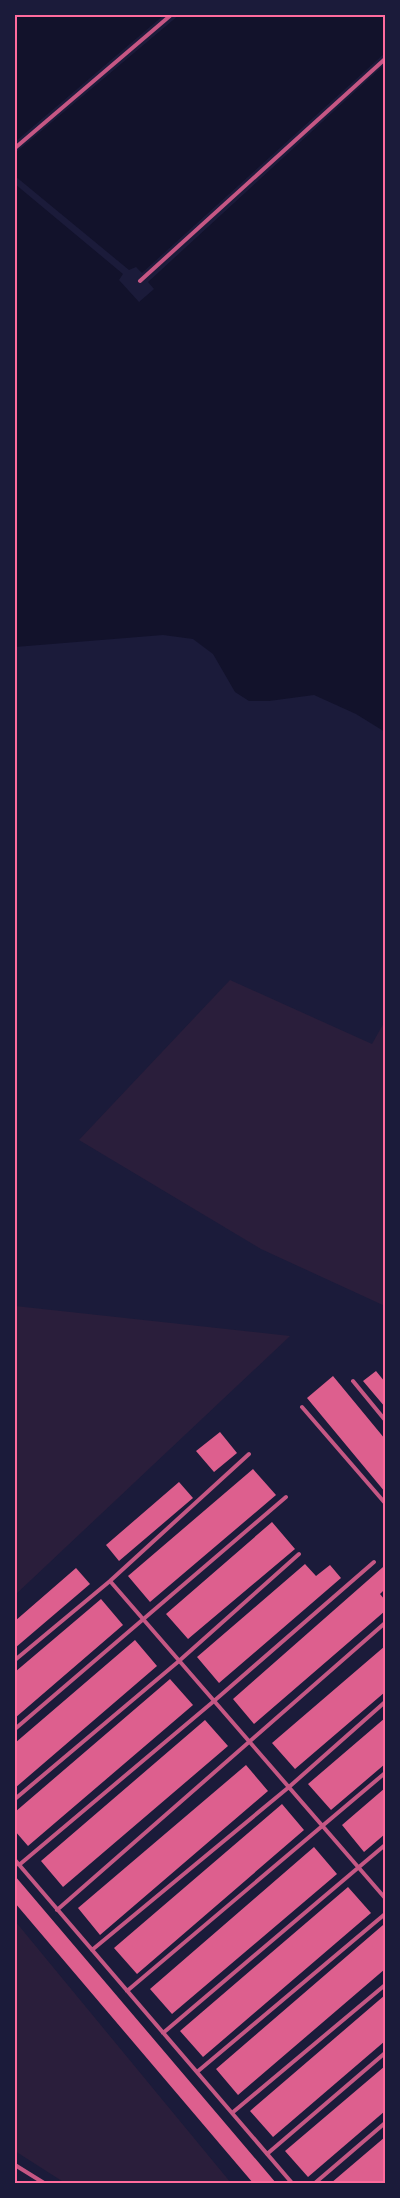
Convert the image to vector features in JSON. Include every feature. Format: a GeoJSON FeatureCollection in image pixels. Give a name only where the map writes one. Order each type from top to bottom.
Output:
{"type":"FeatureCollection","features":[{"type":"Feature","properties":{"kind":"lane"},"geometry":{"type":"LineString","coordinates":[[15,148],[171,15]]}},
{"type":"Feature","properties":{"kind":"lane"},"geometry":{"type":"LineString","coordinates":[[140,281],[385,59]]}},
{"type":"Feature","properties":{"kind":"lane"},"geometry":{"type":"LineString","coordinates":[[353,1381],[385,1420]]}},
{"type":"Feature","properties":{"kind":"lane"},"geometry":{"type":"LineString","coordinates":[[302,1406],[385,1503]]}},
{"type":"Feature","properties":{"kind":"lane"},"geometry":{"type":"LineString","coordinates":[[15,1660],[110,1581],[249,1454]]}},
{"type":"Feature","properties":{"kind":"lane"},"geometry":{"type":"LineString","coordinates":[[15,1729],[286,1497]]}},
{"type":"Feature","properties":{"kind":"lane"},"geometry":{"type":"LineString","coordinates":[[15,1799],[179,1661],[299,1554]]}},
{"type":"Feature","properties":{"kind":"lane"},"geometry":{"type":"LineString","coordinates":[[18,1864],[214,1701],[374,1562]]}},
{"type":"Feature","properties":{"kind":"lane"},"geometry":{"type":"LineString","coordinates":[[110,1581],[385,1898]]}},
{"type":"Feature","properties":{"kind":"lane"},"geometry":{"type":"LineString","coordinates":[[57,1910],[385,1623]]}},
{"type":"Feature","properties":{"kind":"lane"},"geometry":{"type":"LineString","coordinates":[[92,1950],[288,1787],[385,1702]]}},
{"type":"Feature","properties":{"kind":"lane"},"geometry":{"type":"LineString","coordinates":[[127,1991],[385,1773]]}},
{"type":"Feature","properties":{"kind":"lane"},"geometry":{"type":"LineString","coordinates":[[163,2033],[385,1845]]}},
{"type":"Feature","properties":{"kind":"lane"},"geometry":{"type":"LineString","coordinates":[[15,1860],[292,2183]]}},
{"type":"Feature","properties":{"kind":"lane"},"geometry":{"type":"LineString","coordinates":[[197,2072],[385,1914]]}},
{"type":"Feature","properties":{"kind":"lane"},"geometry":{"type":"LineString","coordinates":[[232,2113],[385,1985]]}},
{"type":"Feature","properties":{"kind":"lane"},"geometry":{"type":"LineString","coordinates":[[267,2154],[385,2053]]}},
{"type":"Feature","properties":{"kind":"lane"},"geometry":{"type":"LineString","coordinates":[[315,2183],[385,2123]]}},
{"type":"Feature","properties":{"kind":"lane"},"geometry":{"type":"LineString","coordinates":[[15,2165],[44,2183]]}},
{"type":"Feature","properties":{"kind":"shaded area"},"geometry":{"type":"Polygon","coordinates":[[[15,15],[385,15],[385,732],[356,714],[314,695],[269,701],[249,701],[235,692],[213,654],[193,639],[163,635],[15,647],[15,15]]]}},
{"type":"Feature","properties":{"kind":"shaded area"},"geometry":{"type":"Polygon","coordinates":[[[230,980],[372,1044],[385,1021],[385,1306],[261,1249],[79,1140],[230,980]]]}},
{"type":"Feature","properties":{"kind":"shaded area"},"geometry":{"type":"Polygon","coordinates":[[[15,1306],[290,1336],[15,1595],[15,1306]]]}},
{"type":"Feature","properties":{"kind":"shaded area"},"geometry":{"type":"Polygon","coordinates":[[[15,1921],[231,2183],[65,2183],[15,2151],[15,1921]]]}},
{"type":"Feature","properties":{"kind":"pier"},"geometry":{"type":"Polygon","coordinates":[[[164,15],[179,15],[15,153],[15,142],[164,15]]]}},
{"type":"Feature","properties":{"kind":"pier"},"geometry":{"type":"Polygon","coordinates":[[[385,53],[385,64],[148,282],[154,289],[139,302],[119,280],[123,274],[15,184],[15,176],[129,270],[136,267],[142,273],[385,53]]]}},
{"type":"Feature","properties":{"kind":"building"},"geometry":{"type":"Polygon","coordinates":[[[376,1371],[385,1382],[385,1407],[363,1381],[376,1371]]]}},
{"type":"Feature","properties":{"kind":"building"},"geometry":{"type":"Polygon","coordinates":[[[333,1376],[385,1439],[385,1492],[307,1398],[333,1376]]]}},
{"type":"Feature","properties":{"kind":"building"},"geometry":{"type":"Polygon","coordinates":[[[220,1432],[237,1453],[214,1472],[196,1451],[220,1432]]]}},
{"type":"Feature","properties":{"kind":"building"},"geometry":{"type":"Polygon","coordinates":[[[253,1469],[276,1495],[150,1602],[128,1576],[253,1469]]]}},
{"type":"Feature","properties":{"kind":"building"},"geometry":{"type":"Polygon","coordinates":[[[179,1482],[193,1498],[119,1561],[106,1545],[179,1482]]]}},
{"type":"Feature","properties":{"kind":"building"},"geometry":{"type":"Polygon","coordinates":[[[272,1522],[295,1549],[188,1639],[166,1614],[272,1522]]]}},
{"type":"Feature","properties":{"kind":"building"},"geometry":{"type":"Polygon","coordinates":[[[305,1564],[316,1576],[330,1565],[341,1578],[219,1683],[197,1657],[305,1564]]]}},
{"type":"Feature","properties":{"kind":"building"},"geometry":{"type":"Polygon","coordinates":[[[383,1567],[385,1589],[380,1594],[385,1600],[385,1611],[254,1724],[233,1699],[383,1567]]]}},
{"type":"Feature","properties":{"kind":"building"},"geometry":{"type":"Polygon","coordinates":[[[76,1568],[90,1584],[15,1648],[15,1621],[76,1568]]]}},
{"type":"Feature","properties":{"kind":"building"},"geometry":{"type":"Polygon","coordinates":[[[101,1599],[123,1625],[15,1718],[15,1672],[101,1599]]]}},
{"type":"Feature","properties":{"kind":"building"},"geometry":{"type":"Polygon","coordinates":[[[135,1640],[157,1666],[15,1788],[15,1743],[135,1640]]]}},
{"type":"Feature","properties":{"kind":"building"},"geometry":{"type":"Polygon","coordinates":[[[385,1646],[385,1692],[295,1769],[272,1743],[385,1646]]]}},
{"type":"Feature","properties":{"kind":"building"},"geometry":{"type":"Polygon","coordinates":[[[170,1679],[193,1705],[28,1846],[15,1831],[15,1812],[170,1679]]]}},
{"type":"Feature","properties":{"kind":"building"},"geometry":{"type":"Polygon","coordinates":[[[385,1718],[385,1764],[331,1810],[308,1784],[385,1718]]]}},
{"type":"Feature","properties":{"kind":"building"},"geometry":{"type":"Polygon","coordinates":[[[205,1720],[228,1746],[63,1887],[41,1861],[205,1720]]]}},
{"type":"Feature","properties":{"kind":"building"},"geometry":{"type":"Polygon","coordinates":[[[246,1765],[268,1791],[100,1935],[78,1908],[246,1765]]]}},
{"type":"Feature","properties":{"kind":"building"},"geometry":{"type":"Polygon","coordinates":[[[385,1788],[385,1834],[364,1852],[342,1825],[385,1788]]]}},
{"type":"Feature","properties":{"kind":"building"},"geometry":{"type":"Polygon","coordinates":[[[282,1804],[304,1830],[137,1974],[114,1948],[282,1804]]]}},
{"type":"Feature","properties":{"kind":"building"},"geometry":{"type":"Polygon","coordinates":[[[314,1847],[337,1874],[172,2014],[150,1989],[314,1847]]]}},
{"type":"Feature","properties":{"kind":"building"},"geometry":{"type":"Polygon","coordinates":[[[15,1876],[276,2183],[253,2183],[15,1903],[15,1876]]]}},
{"type":"Feature","properties":{"kind":"building"},"geometry":{"type":"Polygon","coordinates":[[[348,1887],[371,1913],[203,2057],[180,2031],[348,1887]]]}},
{"type":"Feature","properties":{"kind":"building"},"geometry":{"type":"Polygon","coordinates":[[[383,1925],[385,1927],[385,1969],[238,2095],[216,2069],[383,1925]]]}},
{"type":"Feature","properties":{"kind":"building"},"geometry":{"type":"Polygon","coordinates":[[[385,1995],[385,2041],[273,2137],[250,2111],[385,1995]]]}},
{"type":"Feature","properties":{"kind":"building"},"geometry":{"type":"Polygon","coordinates":[[[385,2066],[385,2111],[308,2177],[285,2151],[385,2066]]]}},
{"type":"Feature","properties":{"kind":"building"},"geometry":{"type":"Polygon","coordinates":[[[385,2137],[384,2183],[331,2183],[385,2137]]]}}]}
